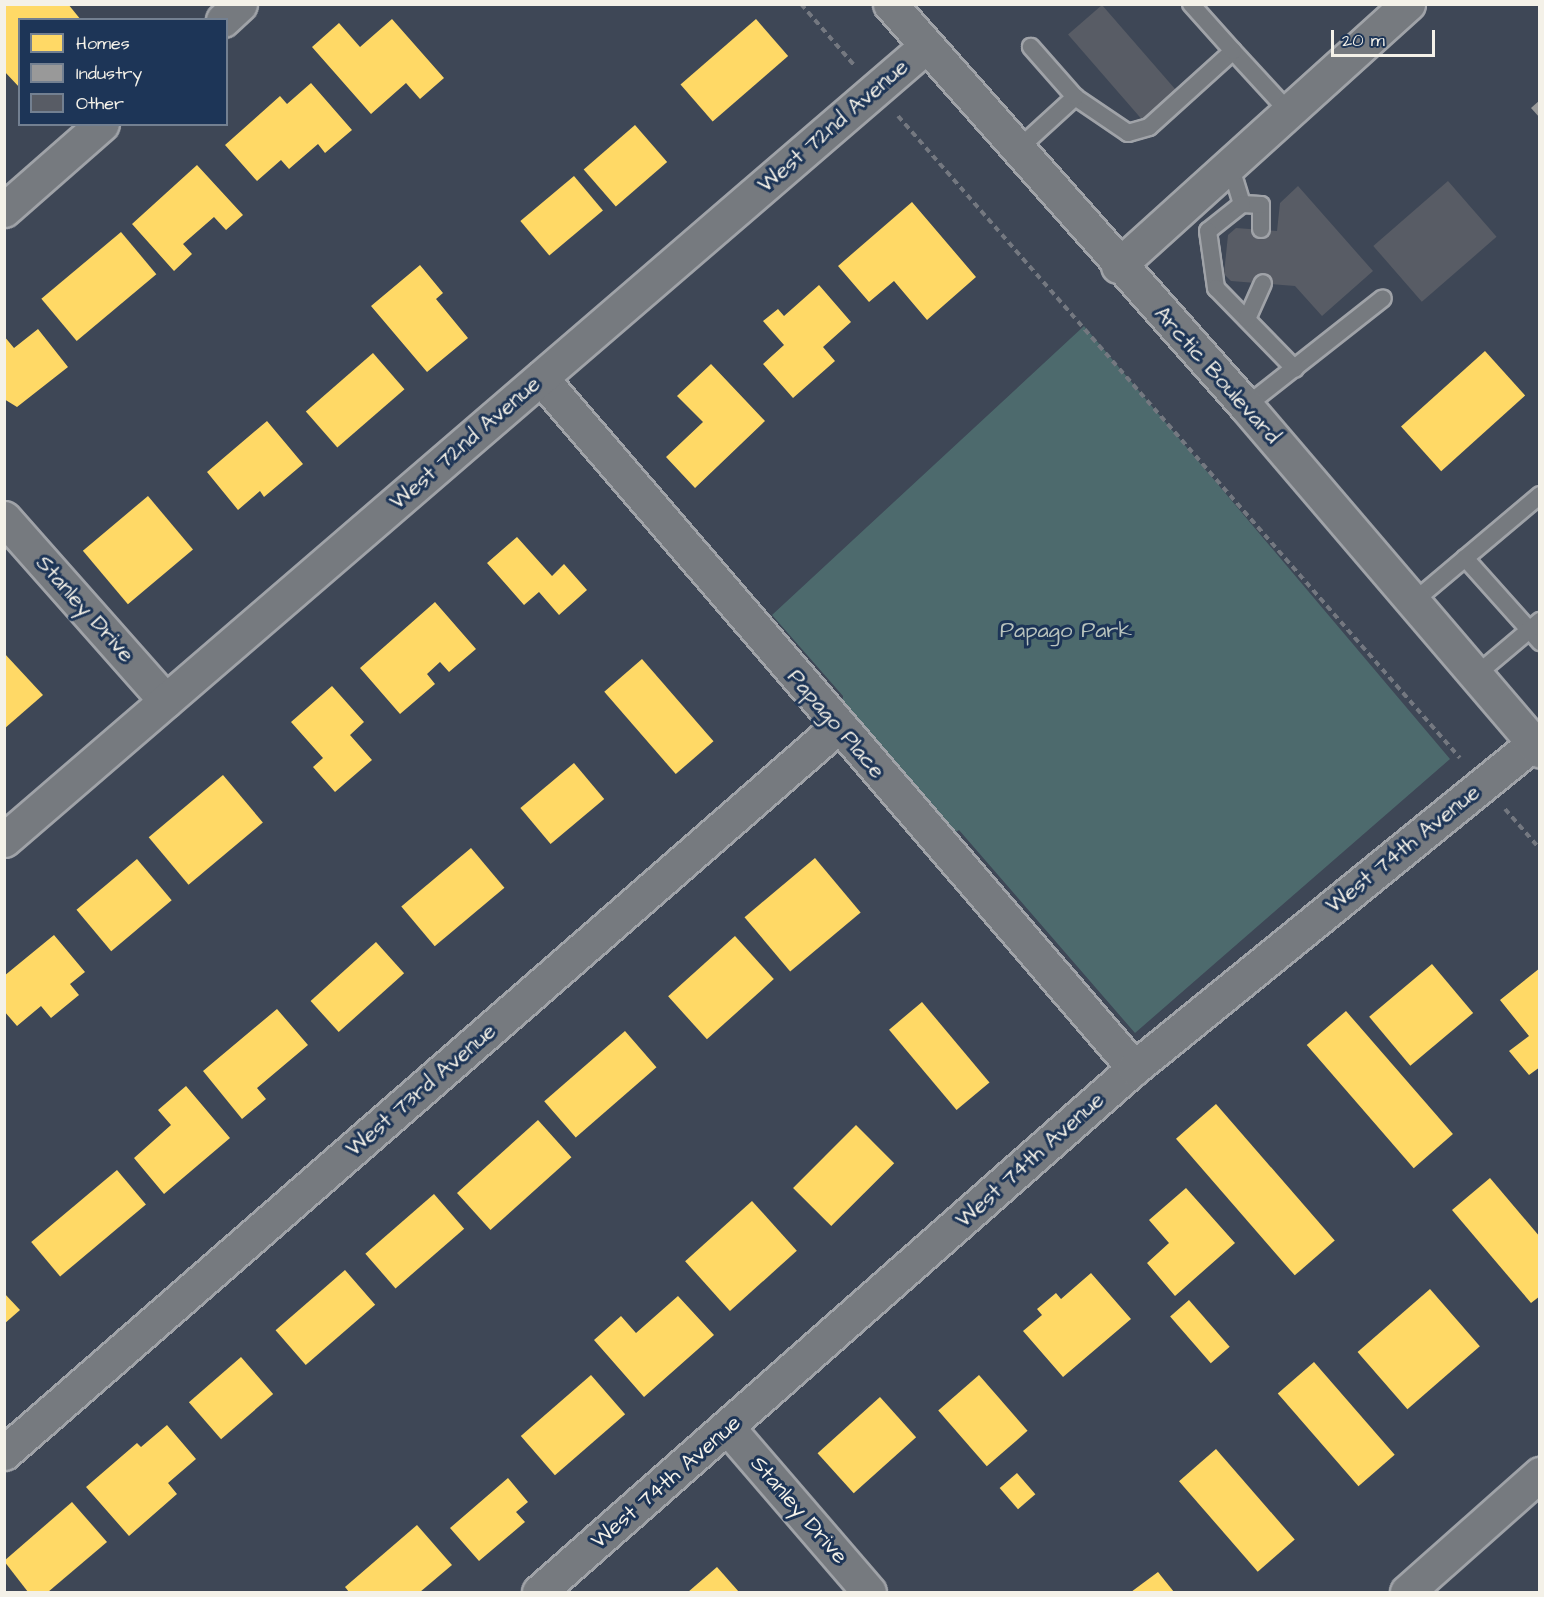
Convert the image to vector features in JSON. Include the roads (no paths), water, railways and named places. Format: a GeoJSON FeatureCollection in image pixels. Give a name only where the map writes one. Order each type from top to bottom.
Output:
{"type":"FeatureCollection","features":[{"type":"Feature","properties":{"kind":"street"},"geometry":{"type":"LineString","coordinates":[[225,18],[240,4]]}},
{"type":"Feature","properties":{"kind":"street","name":"Arctic Boulevard"},"geometry":{"type":"LineString","coordinates":[[890,4],[1118,266],[1246,406],[1537,746]]}},
{"type":"Feature","properties":{"kind":"street"},"geometry":{"type":"LineString","coordinates":[[1118,266],[1232,168],[1289,112],[1408,4]]}},
{"type":"Feature","properties":{"kind":"street","name":"West 72nd Avenue"},"geometry":{"type":"LineString","coordinates":[[4,840],[926,46]]}},
{"type":"Feature","properties":{"kind":"street"},"geometry":{"type":"LineString","coordinates":[[4,210],[100,126]]}},
{"type":"Feature","properties":{"kind":"street","name":"Papago Place"},"geometry":{"type":"LineString","coordinates":[[541,378],[837,727],[1134,1068]]}},
{"type":"Feature","properties":{"kind":"street","name":"Stanley Drive"},"geometry":{"type":"LineString","coordinates":[[4,518],[166,700]]}},
{"type":"Feature","properties":{"kind":"street","name":"West 73rd Avenue"},"geometry":{"type":"LineString","coordinates":[[4,1453],[837,727]]}},
{"type":"Feature","properties":{"kind":"street","name":"West 74th Avenue"},"geometry":{"type":"LineString","coordinates":[[538,1593],[1134,1068],[1483,784],[1537,746]]}},
{"type":"Feature","properties":{"kind":"street","name":"Stanley Drive"},"geometry":{"type":"LineString","coordinates":[[728,1428],[869,1593]]}},
{"type":"Feature","properties":{"kind":"street"},"geometry":{"type":"LineString","coordinates":[[1407,1593],[1539,1474]]}},
{"type":"Feature","properties":{"kind":"lane"},"geometry":{"type":"LineString","coordinates":[[1191,4],[1289,112]]}},
{"type":"Feature","properties":{"kind":"lane"},"geometry":{"type":"LineString","coordinates":[[1031,47],[1075,97],[1128,133],[1149,128],[1233,51]]}},
{"type":"Feature","properties":{"kind":"lane"},"geometry":{"type":"LineString","coordinates":[[1017,150],[1075,97]]}},
{"type":"Feature","properties":{"kind":"lane"},"geometry":{"type":"LineString","coordinates":[[1232,168],[1242,204]]}},
{"type":"Feature","properties":{"kind":"lane"},"geometry":{"type":"LineString","coordinates":[[1261,229],[1261,205],[1242,204],[1208,231],[1209,260],[1216,288],[1295,369]]}},
{"type":"Feature","properties":{"kind":"lane"},"geometry":{"type":"LineString","coordinates":[[1247,319],[1263,284]]}},
{"type":"Feature","properties":{"kind":"lane"},"geometry":{"type":"LineString","coordinates":[[1246,406],[1383,298]]}},
{"type":"Feature","properties":{"kind":"lane"},"geometry":{"type":"LineString","coordinates":[[1413,602],[1539,495]]}},
{"type":"Feature","properties":{"kind":"lane"},"geometry":{"type":"LineString","coordinates":[[1465,558],[1536,631],[1476,675]]}},
{"type":"Feature","properties":{"kind":"park label","name":"Papago Park"},"geometry":{"type":"Point","coordinates":[1066,631]}}]}
